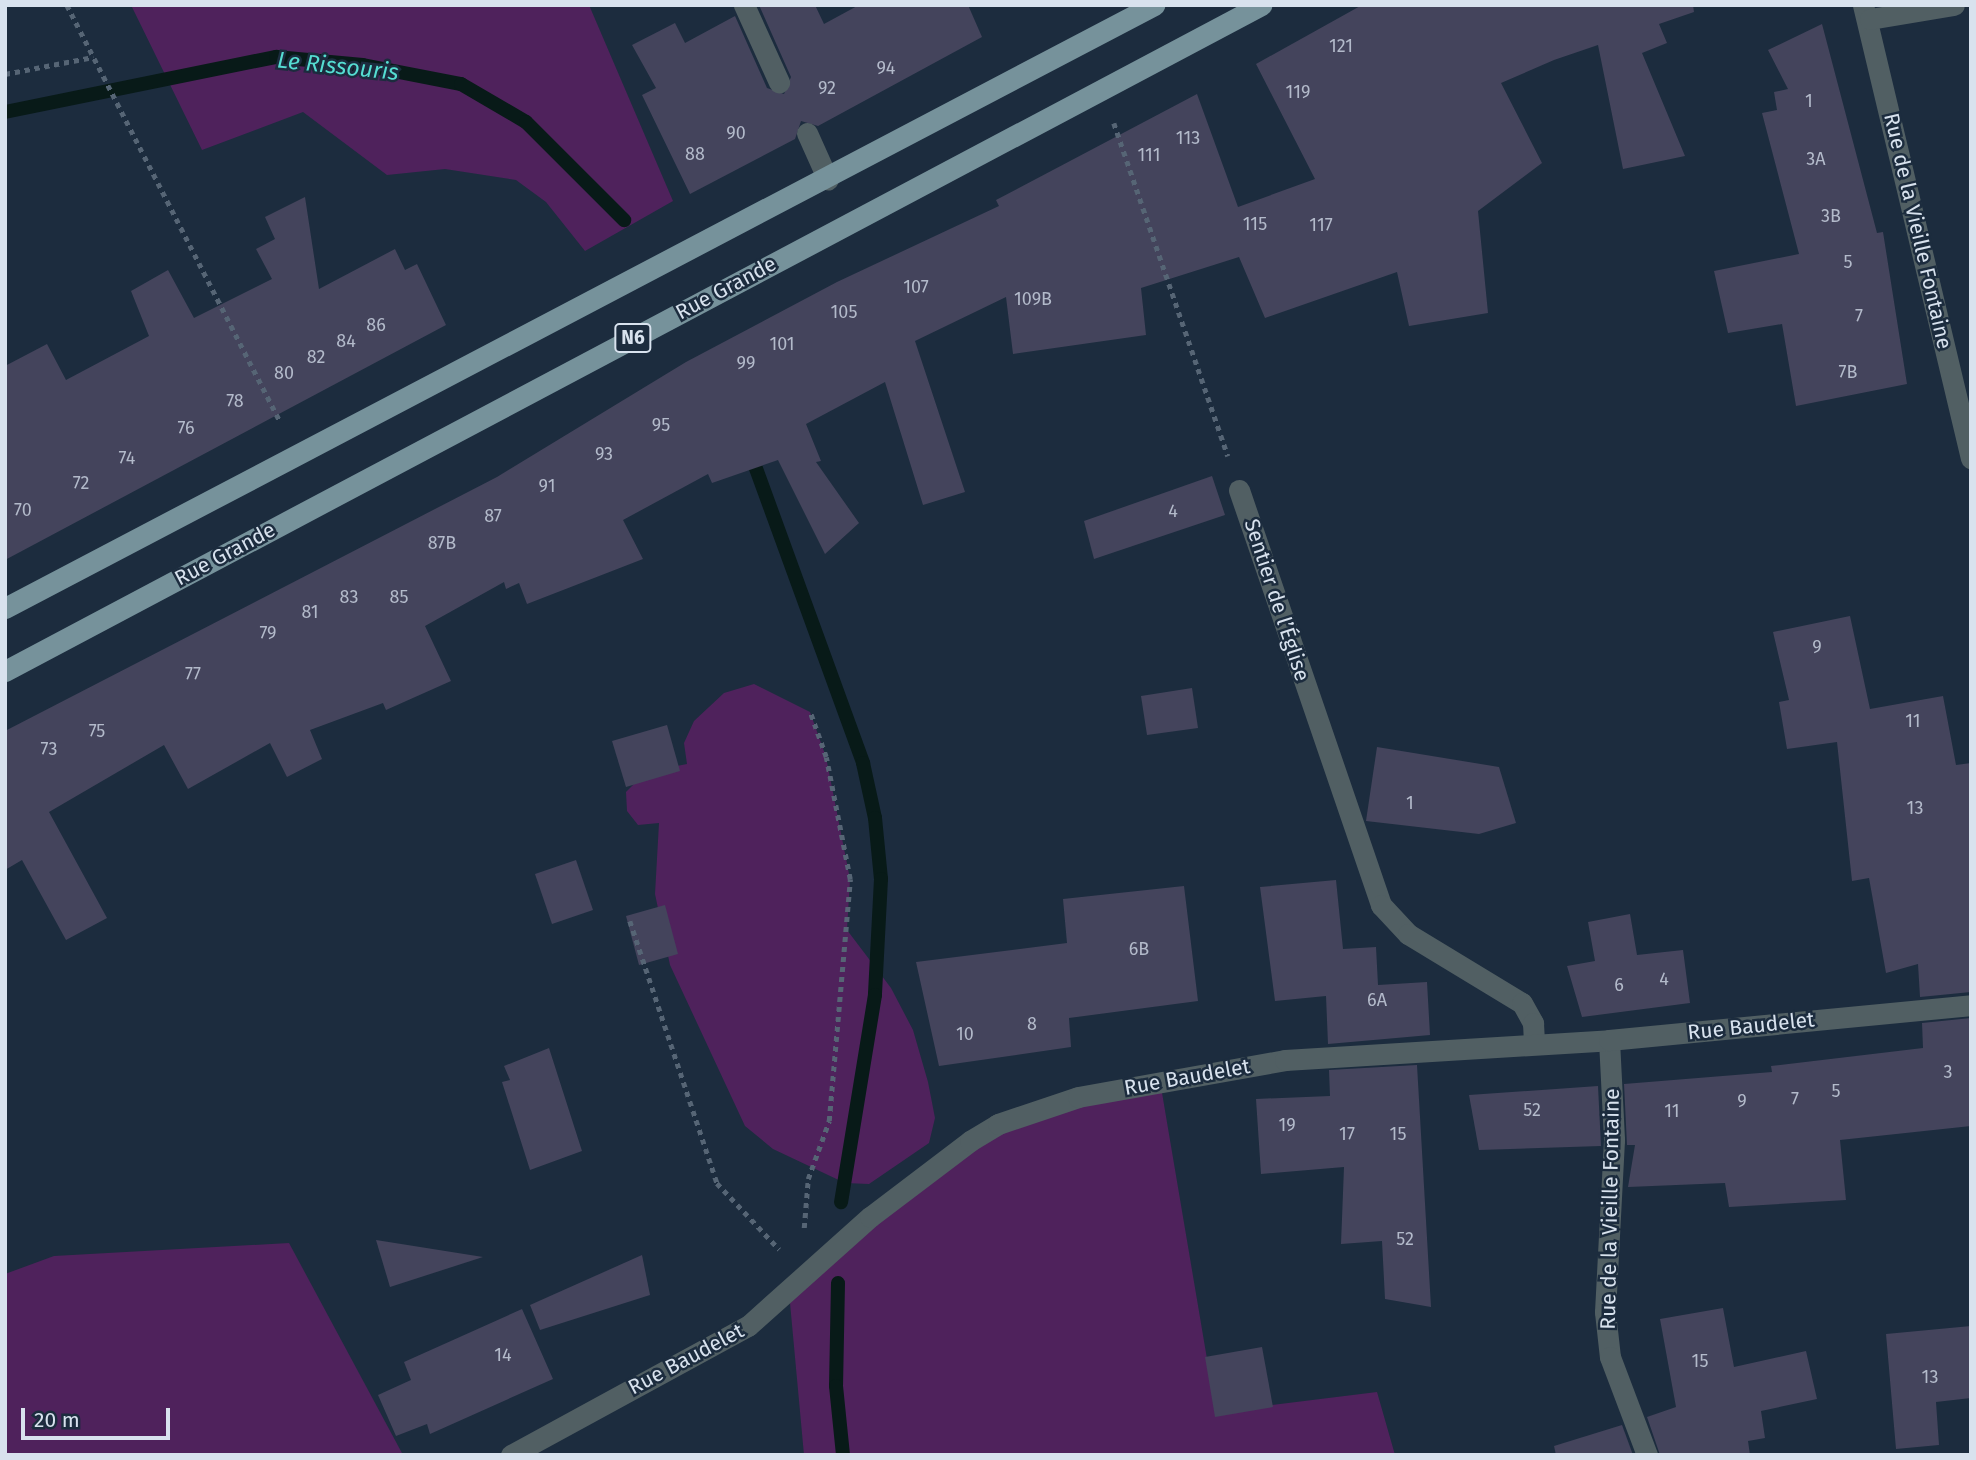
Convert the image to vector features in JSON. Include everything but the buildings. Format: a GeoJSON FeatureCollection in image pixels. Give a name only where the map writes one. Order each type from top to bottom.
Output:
{"type":"FeatureCollection","features":[{"type":"Feature","properties":{"kind":"main road","name":"N6"},"geometry":{"type":"LineString","coordinates":[[5,608],[828,180],[1154,5]]}},
{"type":"Feature","properties":{"kind":"main road","name":"Rue Grande"},"geometry":{"type":"LineString","coordinates":[[5,671],[1261,5]]}},
{"type":"Feature","properties":{"kind":"street"},"geometry":{"type":"LineString","coordinates":[[744,5],[779,82]]}},
{"type":"Feature","properties":{"kind":"street"},"geometry":{"type":"LineString","coordinates":[[1867,12],[1954,5]]}},
{"type":"Feature","properties":{"kind":"street","name":"Rue de la Vieille Fontaine"},"geometry":{"type":"LineString","coordinates":[[1867,12],[1971,458]]}},
{"type":"Feature","properties":{"kind":"street"},"geometry":{"type":"LineString","coordinates":[[807,133],[828,180]]}},
{"type":"Feature","properties":{"kind":"street","name":"Sentier de l’Église"},"geometry":{"type":"LineString","coordinates":[[1239,490],[1381,905],[1408,934],[1522,1003],[1533,1023],[1534,1044]]}},
{"type":"Feature","properties":{"kind":"street","name":"Rue Baudelet"},"geometry":{"type":"LineString","coordinates":[[511,1455],[748,1326],[817,1269],[870,1217],[998,1124],[1078,1097],[1285,1060],[1609,1040],[1971,1005]]}},
{"type":"Feature","properties":{"kind":"street","name":"Rue de la Vieille Fontaine"},"geometry":{"type":"LineString","coordinates":[[1609,1040],[1614,1140],[1605,1312],[1611,1357],[1647,1455]]}},
{"type":"Feature","properties":{"kind":"path"},"geometry":{"type":"LineString","coordinates":[[67,5],[93,57],[107,78],[296,455]]}},
{"type":"Feature","properties":{"kind":"path"},"geometry":{"type":"LineString","coordinates":[[5,74],[93,57]]}},
{"type":"Feature","properties":{"kind":"path"},"geometry":{"type":"LineString","coordinates":[[1102,89],[1239,490]]}},
{"type":"Feature","properties":{"kind":"path"},"geometry":{"type":"LineString","coordinates":[[810,712],[826,757],[850,879],[829,1121],[803,1204],[817,1269]]}},
{"type":"Feature","properties":{"kind":"path"},"geometry":{"type":"LineString","coordinates":[[630,922],[717,1183],[751,1226],[817,1269]]}},
{"type":"Feature","properties":{"kind":"shaded area"},"geometry":{"type":"Polygon","coordinates":[[[131,5],[589,5],[673,201],[585,251],[546,202],[516,180],[445,169],[387,175],[303,112],[202,150],[131,5]]]}},
{"type":"Feature","properties":{"kind":"shaded area"},"geometry":{"type":"Polygon","coordinates":[[[754,684],[810,712],[826,757],[850,879],[847,930],[891,988],[913,1030],[928,1082],[935,1118],[929,1143],[869,1184],[845,1183],[773,1149],[745,1126],[670,965],[655,894],[659,823],[638,825],[627,811],[626,792],[646,772],[687,764],[684,743],[694,721],[724,693],[754,684]]]}},
{"type":"Feature","properties":{"kind":"shaded area"},"geometry":{"type":"Polygon","coordinates":[[[1160,1081],[1216,1412],[1377,1392],[1395,1455],[804,1455],[789,1292],[970,1141],[1160,1081]]]}},
{"type":"Feature","properties":{"kind":"shaded area"},"geometry":{"type":"Polygon","coordinates":[[[289,1243],[403,1455],[5,1455],[5,1274],[54,1256],[289,1243]]]}},
{"type":"Feature","properties":{"kind":"waterway","name":"Le Rissouris"},"geometry":{"type":"LineString","coordinates":[[5,112],[276,57],[363,65],[461,84],[526,122],[624,220]]}},
{"type":"Feature","properties":{"kind":"waterway"},"geometry":{"type":"LineString","coordinates":[[750,452],[863,763],[875,818],[881,879],[875,995],[841,1202]]}},
{"type":"Feature","properties":{"kind":"waterway"},"geometry":{"type":"LineString","coordinates":[[838,1283],[836,1386],[843,1455]]}}]}
